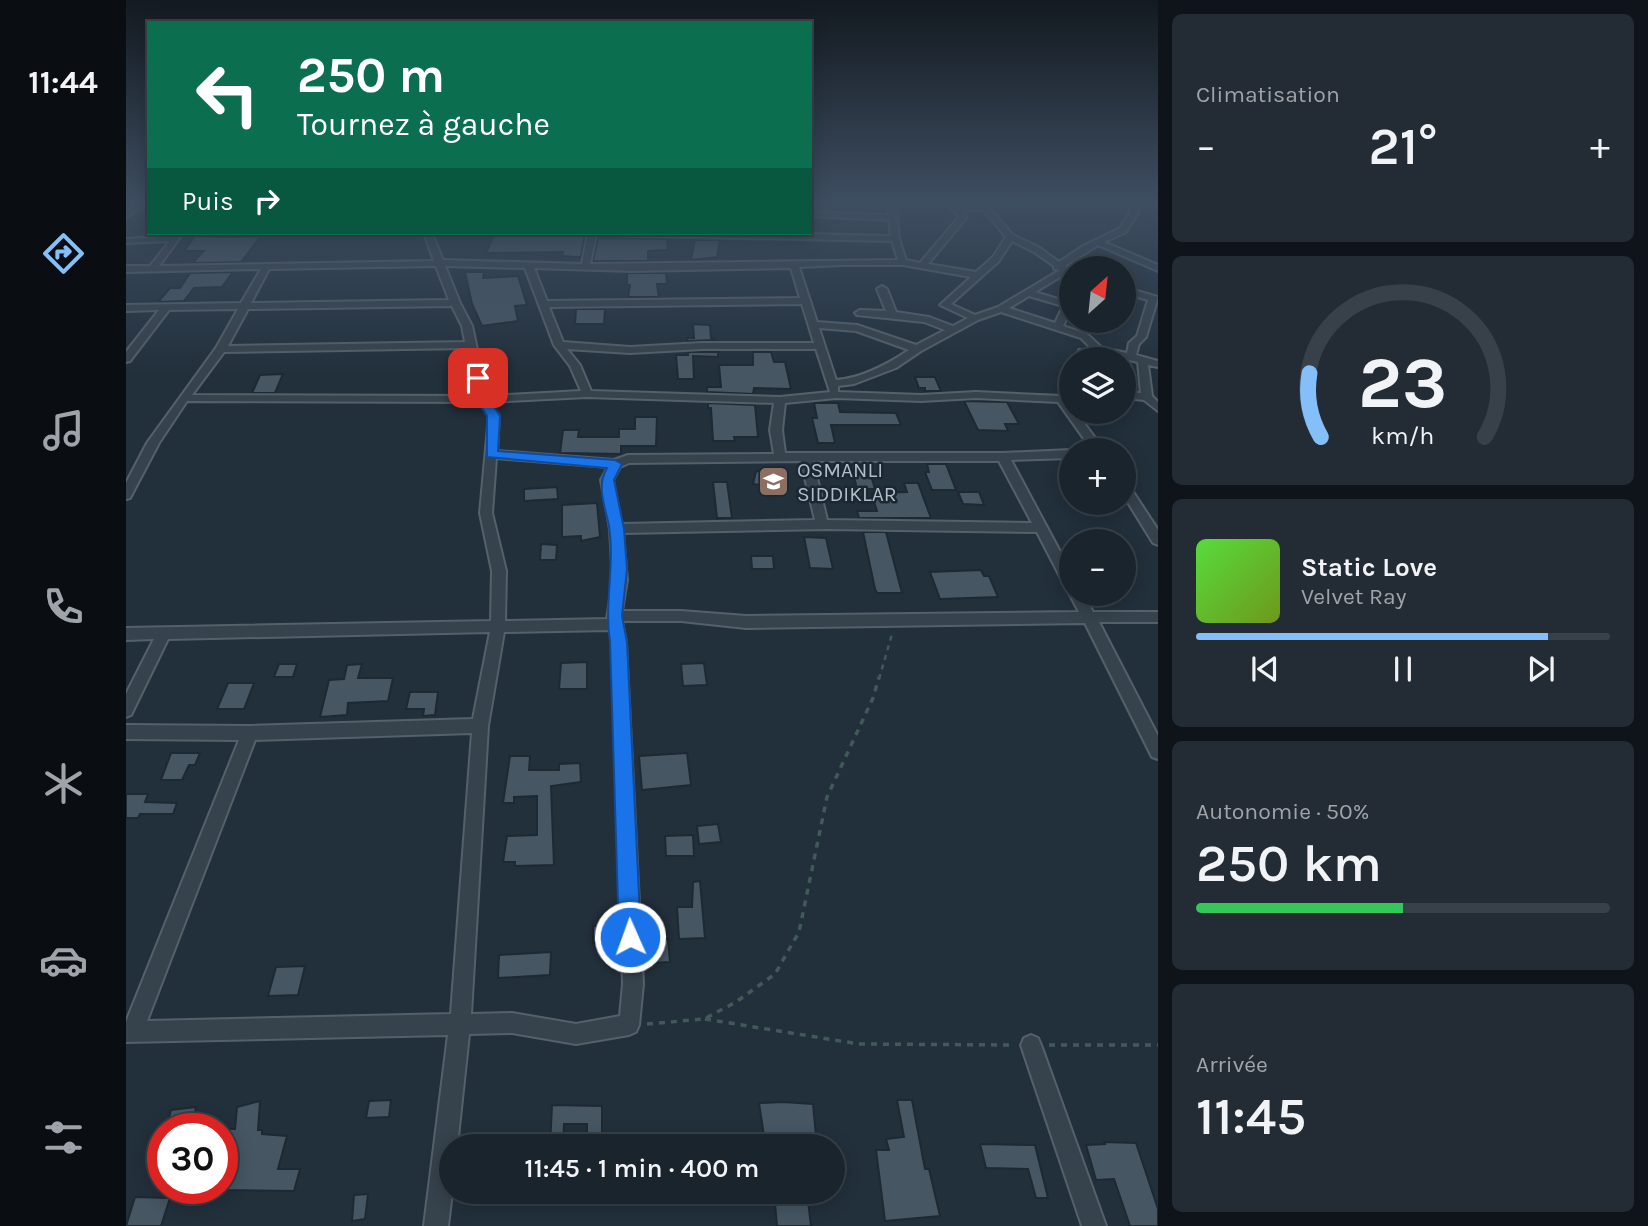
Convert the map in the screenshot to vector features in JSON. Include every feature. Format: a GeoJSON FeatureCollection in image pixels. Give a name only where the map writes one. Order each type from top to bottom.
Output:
{"type":"FeatureCollection","features":[{"type":"Feature","properties":{"kind":"street"},"geometry":{"type":"LineString","coordinates":[[152,268],[159,259]]}},
{"type":"Feature","properties":{"kind":"street"},"geometry":{"type":"LineString","coordinates":[[436,1226],[460,1024],[480,726],[498,627],[499,571],[486,513],[494,416],[482,399],[467,326],[455,303],[439,259]]}},
{"type":"Feature","properties":{"kind":"street"},"geometry":{"type":"LineString","coordinates":[[586,265],[587,259]]}},
{"type":"Feature","properties":{"kind":"street"},"geometry":{"type":"LineString","coordinates":[[923,265],[928,259]]}},
{"type":"Feature","properties":{"kind":"street"},"geometry":{"type":"LineString","coordinates":[[975,318],[945,305],[995,259]]}},
{"type":"Feature","properties":{"kind":"street"},"geometry":{"type":"LineString","coordinates":[[1137,259],[1158,268]]}},
{"type":"Feature","properties":{"kind":"street"},"geometry":{"type":"LineString","coordinates":[[126,269],[441,263],[632,268],[902,262],[977,275]]}},
{"type":"Feature","properties":{"kind":"street"},"geometry":{"type":"LineString","coordinates":[[794,265],[836,395]]}},
{"type":"Feature","properties":{"kind":"street"},"geometry":{"type":"LineString","coordinates":[[126,495],[153,443],[221,349],[265,267]]}},
{"type":"Feature","properties":{"kind":"street"},"geometry":{"type":"LineString","coordinates":[[528,267],[559,345],[575,365],[587,394]]}},
{"type":"Feature","properties":{"kind":"street"},"geometry":{"type":"LineString","coordinates":[[831,383],[850,382],[878,372],[975,318],[1001,309],[1059,274]]}},
{"type":"Feature","properties":{"kind":"street"},"geometry":{"type":"LineString","coordinates":[[882,289],[892,314]]}},
{"type":"Feature","properties":{"kind":"street"},"geometry":{"type":"LineString","coordinates":[[1028,293],[1068,305],[1058,327]]}},
{"type":"Feature","properties":{"kind":"street"},"geometry":{"type":"LineString","coordinates":[[1133,347],[1141,337],[1156,299],[1136,293]]}},
{"type":"Feature","properties":{"kind":"street"},"geometry":{"type":"LineString","coordinates":[[542,304],[805,301]]}},
{"type":"Feature","properties":{"kind":"street"},"geometry":{"type":"LineString","coordinates":[[126,308],[455,303]]}},
{"type":"Feature","properties":{"kind":"street"},"geometry":{"type":"LineString","coordinates":[[126,359],[166,308]]}},
{"type":"Feature","properties":{"kind":"street"},"geometry":{"type":"LineString","coordinates":[[1001,309],[1084,336],[1096,347]]}},
{"type":"Feature","properties":{"kind":"street"},"geometry":{"type":"LineString","coordinates":[[860,313],[926,319],[954,330]]}},
{"type":"Feature","properties":{"kind":"street"},"geometry":{"type":"LineString","coordinates":[[813,325],[853,327],[917,349]]}},
{"type":"Feature","properties":{"kind":"street"},"geometry":{"type":"LineString","coordinates":[[221,349],[470,345]]}},
{"type":"Feature","properties":{"kind":"street"},"geometry":{"type":"LineString","coordinates":[[559,345],[630,350],[702,346],[820,346]]}},
{"type":"Feature","properties":{"kind":"street"},"geometry":{"type":"LineString","coordinates":[[1136,359],[1158,364]]}},
{"type":"Feature","properties":{"kind":"street"},"geometry":{"type":"LineString","coordinates":[[1143,361],[1147,397],[1158,408]]}},
{"type":"Feature","properties":{"kind":"street"},"geometry":{"type":"LineString","coordinates":[[184,398],[482,399],[587,394],[780,400],[836,395],[1059,398]]}},
{"type":"Feature","properties":{"kind":"street"},"geometry":{"type":"LineString","coordinates":[[1136,396],[1147,397]]}},
{"type":"Feature","properties":{"kind":"street"},"geometry":{"type":"LineString","coordinates":[[780,400],[776,430],[780,457]]}},
{"type":"Feature","properties":{"kind":"street"},"geometry":{"type":"LineString","coordinates":[[491,454],[615,464],[628,459],[1059,455]]}},
{"type":"Feature","properties":{"kind":"street"},"geometry":{"type":"LineString","coordinates":[[806,457],[822,524]]}},
{"type":"Feature","properties":{"kind":"street"},"geometry":{"type":"LineString","coordinates":[[1003,457],[1059,562]]}},
{"type":"Feature","properties":{"kind":"street"},"geometry":{"type":"LineString","coordinates":[[250,733],[129,1032],[512,1023],[576,1034],[629,1025],[633,984],[619,642],[615,620],[620,580],[616,529],[607,480],[615,464]]}},
{"type":"Feature","properties":{"kind":"street"},"geometry":{"type":"LineString","coordinates":[[1136,506],[1158,540]]}},
{"type":"Feature","properties":{"kind":"street"},"geometry":{"type":"LineString","coordinates":[[616,529],[822,524],[1040,528]]}},
{"type":"Feature","properties":{"kind":"street"},"geometry":{"type":"LineString","coordinates":[[1083,606],[1158,752]]}},
{"type":"Feature","properties":{"kind":"street"},"geometry":{"type":"LineString","coordinates":[[126,634],[498,627],[681,616],[746,622],[1158,617]]}},
{"type":"Feature","properties":{"kind":"street"},"geometry":{"type":"LineString","coordinates":[[126,710],[163,635]]}},
{"type":"Feature","properties":{"kind":"street"},"geometry":{"type":"LineString","coordinates":[[126,732],[250,733],[480,726]]}},
{"type":"Feature","properties":{"kind":"street"},"geometry":{"type":"LineString","coordinates":[[1031,1045],[1094,1226]]}},
{"type":"Feature","properties":{"kind":"path"},"geometry":{"type":"LineString","coordinates":[[704,1019],[736,1002],[775,974],[799,932],[827,797],[873,698],[896,619]]}},
{"type":"Feature","properties":{"kind":"path"},"geometry":{"type":"LineString","coordinates":[[629,1025],[704,1019],[859,1044],[1158,1045]]}},
{"type":"Feature","properties":{"kind":"building"},"geometry":{"type":"Polygon","coordinates":[[[196,259],[243,259],[241,262],[194,261],[196,259]]]}},
{"type":"Feature","properties":{"kind":"building"},"geometry":{"type":"Polygon","coordinates":[[[593,259],[648,259],[648,261],[593,259]]]}},
{"type":"Feature","properties":{"kind":"building"},"geometry":{"type":"Polygon","coordinates":[[[233,272],[222,287],[194,288],[184,301],[158,302],[170,288],[180,288],[190,273],[233,272]]]}},
{"type":"Feature","properties":{"kind":"building"},"geometry":{"type":"Polygon","coordinates":[[[465,272],[484,272],[483,278],[518,276],[527,305],[515,306],[518,321],[482,326],[472,304],[465,272]]]}},
{"type":"Feature","properties":{"kind":"building"},"geometry":{"type":"Polygon","coordinates":[[[627,273],[666,273],[667,284],[657,284],[659,297],[628,297],[630,285],[627,285],[627,273]]]}},
{"type":"Feature","properties":{"kind":"building"},"geometry":{"type":"Polygon","coordinates":[[[576,309],[605,309],[604,324],[575,324],[576,309]]]}},
{"type":"Feature","properties":{"kind":"building"},"geometry":{"type":"Polygon","coordinates":[[[693,324],[710,325],[711,338],[716,340],[687,341],[687,338],[694,338],[693,324]]]}},
{"type":"Feature","properties":{"kind":"building"},"geometry":{"type":"Polygon","coordinates":[[[688,352],[718,352],[718,357],[693,356],[694,379],[678,379],[676,355],[688,355],[688,352]]]}},
{"type":"Feature","properties":{"kind":"building"},"geometry":{"type":"Polygon","coordinates":[[[753,352],[771,352],[774,362],[785,362],[791,389],[754,388],[753,394],[707,392],[707,387],[721,387],[719,365],[753,365],[753,352]]]}},
{"type":"Feature","properties":{"kind":"building"},"geometry":{"type":"Polygon","coordinates":[[[283,374],[275,393],[252,393],[260,375],[283,374]]]}},
{"type":"Feature","properties":{"kind":"building"},"geometry":{"type":"Polygon","coordinates":[[[915,377],[935,377],[941,391],[925,391],[925,388],[919,388],[915,377]]]}},
{"type":"Feature","properties":{"kind":"building"},"geometry":{"type":"Polygon","coordinates":[[[964,401],[1007,402],[1019,424],[1005,424],[1008,431],[978,430],[964,401]]]}},
{"type":"Feature","properties":{"kind":"building"},"geometry":{"type":"Polygon","coordinates":[[[708,403],[755,405],[758,437],[734,437],[735,441],[713,441],[711,408],[708,408],[708,403]]]}},
{"type":"Feature","properties":{"kind":"building"},"geometry":{"type":"Polygon","coordinates":[[[814,403],[838,403],[840,412],[896,413],[901,425],[831,425],[835,443],[818,443],[812,418],[817,418],[814,403]]]}},
{"type":"Feature","properties":{"kind":"building"},"geometry":{"type":"Polygon","coordinates":[[[635,417],[657,417],[656,446],[621,446],[621,454],[560,453],[563,430],[579,430],[578,437],[619,437],[619,429],[635,429],[635,417]]]}},
{"type":"Feature","properties":{"kind":"building"},"geometry":{"type":"Polygon","coordinates":[[[927,464],[946,464],[956,490],[932,490],[925,472],[929,472],[927,464]]]}},
{"type":"Feature","properties":{"kind":"building"},"geometry":{"type":"Polygon","coordinates":[[[851,465],[868,465],[875,489],[857,489],[851,465]]]}},
{"type":"Feature","properties":{"kind":"building"},"geometry":{"type":"Polygon","coordinates":[[[756,471],[784,476],[782,489],[775,488],[773,494],[759,492],[761,485],[753,484],[756,471]]]}},
{"type":"Feature","properties":{"kind":"building"},"geometry":{"type":"Polygon","coordinates":[[[713,482],[727,482],[732,518],[717,518],[713,482]]]}},
{"type":"Feature","properties":{"kind":"building"},"geometry":{"type":"Polygon","coordinates":[[[904,483],[918,483],[931,518],[859,518],[857,511],[877,511],[871,493],[907,492],[904,483]]]}},
{"type":"Feature","properties":{"kind":"building"},"geometry":{"type":"Polygon","coordinates":[[[557,487],[558,499],[524,501],[524,489],[557,487]]]}},
{"type":"Feature","properties":{"kind":"building"},"geometry":{"type":"Polygon","coordinates":[[[958,492],[979,492],[984,505],[963,504],[958,492]]]}},
{"type":"Feature","properties":{"kind":"building"},"geometry":{"type":"Polygon","coordinates":[[[597,503],[600,537],[581,541],[581,536],[562,537],[562,505],[597,503]]]}},
{"type":"Feature","properties":{"kind":"building"},"geometry":{"type":"Polygon","coordinates":[[[863,532],[886,532],[902,593],[877,593],[863,532]]]}},
{"type":"Feature","properties":{"kind":"building"},"geometry":{"type":"Polygon","coordinates":[[[804,537],[826,538],[833,569],[810,568],[804,537]]]}},
{"type":"Feature","properties":{"kind":"building"},"geometry":{"type":"Polygon","coordinates":[[[541,544],[557,545],[556,560],[540,560],[541,544]]]}},
{"type":"Feature","properties":{"kind":"building"},"geometry":{"type":"Polygon","coordinates":[[[751,556],[773,556],[774,569],[752,569],[751,556]]]}},
{"type":"Feature","properties":{"kind":"building"},"geometry":{"type":"Polygon","coordinates":[[[981,570],[984,576],[989,576],[998,597],[940,599],[930,572],[981,570]]]}},
{"type":"Feature","properties":{"kind":"building"},"geometry":{"type":"Polygon","coordinates":[[[587,662],[587,689],[559,689],[561,663],[587,662]]]}},
{"type":"Feature","properties":{"kind":"building"},"geometry":{"type":"Polygon","coordinates":[[[704,663],[707,685],[683,686],[681,664],[704,663]]]}},
{"type":"Feature","properties":{"kind":"building"},"geometry":{"type":"Polygon","coordinates":[[[279,664],[297,664],[293,677],[274,677],[279,664]]]}},
{"type":"Feature","properties":{"kind":"building"},"geometry":{"type":"Polygon","coordinates":[[[362,664],[358,678],[393,678],[388,701],[348,703],[347,715],[320,717],[329,680],[344,679],[347,665],[362,664]]]}},
{"type":"Feature","properties":{"kind":"building"},"geometry":{"type":"Polygon","coordinates":[[[228,683],[254,683],[244,709],[217,709],[228,683]]]}},
{"type":"Feature","properties":{"kind":"building"},"geometry":{"type":"Polygon","coordinates":[[[410,692],[438,692],[435,715],[423,716],[424,709],[406,709],[410,692]]]}},
{"type":"Feature","properties":{"kind":"building"},"geometry":{"type":"Polygon","coordinates":[[[171,753],[200,753],[195,765],[189,765],[182,780],[161,780],[171,753]]]}},
{"type":"Feature","properties":{"kind":"building"},"geometry":{"type":"Polygon","coordinates":[[[687,753],[691,785],[642,790],[639,756],[687,753]]]}},
{"type":"Feature","properties":{"kind":"building"},"geometry":{"type":"Polygon","coordinates":[[[510,756],[530,756],[529,770],[559,770],[559,764],[580,763],[581,782],[551,786],[554,865],[515,866],[515,862],[503,862],[507,836],[537,835],[537,796],[514,797],[514,803],[503,803],[510,756]]]}},
{"type":"Feature","properties":{"kind":"building"},"geometry":{"type":"Polygon","coordinates":[[[126,794],[148,794],[145,802],[177,803],[173,814],[140,814],[138,818],[126,818],[126,794]]]}},
{"type":"Feature","properties":{"kind":"building"},"geometry":{"type":"Polygon","coordinates":[[[718,824],[721,842],[699,844],[697,826],[718,824]]]}},
{"type":"Feature","properties":{"kind":"building"},"geometry":{"type":"Polygon","coordinates":[[[693,835],[694,856],[666,856],[665,836],[693,835]]]}},
{"type":"Feature","properties":{"kind":"building"},"geometry":{"type":"Polygon","coordinates":[[[700,881],[705,938],[679,939],[677,907],[692,907],[693,882],[700,881]]]}},
{"type":"Feature","properties":{"kind":"building"},"geometry":{"type":"Polygon","coordinates":[[[609,925],[610,941],[593,943],[593,926],[609,925]]]}},
{"type":"Feature","properties":{"kind":"building"},"geometry":{"type":"Polygon","coordinates":[[[668,939],[670,962],[650,963],[648,940],[668,939]]]}},
{"type":"Feature","properties":{"kind":"building"},"geometry":{"type":"Polygon","coordinates":[[[551,952],[550,975],[498,978],[499,955],[551,952]]]}},
{"type":"Feature","properties":{"kind":"building"},"geometry":{"type":"Polygon","coordinates":[[[305,966],[298,995],[268,996],[276,967],[305,966]]]}},
{"type":"Feature","properties":{"kind":"building"},"geometry":{"type":"Polygon","coordinates":[[[391,1100],[389,1117],[366,1118],[369,1101],[391,1100]]]}},
{"type":"Feature","properties":{"kind":"building"},"geometry":{"type":"Polygon","coordinates":[[[897,1100],[912,1100],[925,1169],[929,1169],[940,1216],[885,1221],[876,1150],[889,1150],[886,1139],[904,1137],[897,1100]]]}},
{"type":"Feature","properties":{"kind":"building"},"geometry":{"type":"Polygon","coordinates":[[[260,1101],[258,1130],[262,1130],[262,1134],[287,1136],[278,1169],[300,1169],[294,1191],[238,1190],[237,1107],[260,1101]]]}},
{"type":"Feature","properties":{"kind":"building"},"geometry":{"type":"Polygon","coordinates":[[[759,1103],[813,1104],[816,1134],[764,1134],[759,1103]]]}},
{"type":"Feature","properties":{"kind":"building"},"geometry":{"type":"Polygon","coordinates":[[[552,1105],[602,1106],[602,1134],[587,1134],[587,1124],[564,1124],[564,1134],[551,1134],[552,1105]]]}},
{"type":"Feature","properties":{"kind":"building"},"geometry":{"type":"Polygon","coordinates":[[[196,1107],[195,1113],[170,1113],[171,1110],[196,1107]]]}},
{"type":"Feature","properties":{"kind":"building"},"geometry":{"type":"Polygon","coordinates":[[[1104,1142],[1136,1143],[1158,1209],[1158,1226],[1130,1226],[1114,1179],[1096,1180],[1086,1145],[1105,1144],[1104,1142]]]}},
{"type":"Feature","properties":{"kind":"building"},"geometry":{"type":"Polygon","coordinates":[[[980,1144],[1035,1145],[1048,1198],[1036,1198],[1028,1169],[986,1168],[980,1144]]]}},
{"type":"Feature","properties":{"kind":"building"},"geometry":{"type":"Polygon","coordinates":[[[368,1194],[365,1219],[352,1221],[354,1195],[368,1194]]]}},
{"type":"Feature","properties":{"kind":"building"},"geometry":{"type":"Polygon","coordinates":[[[135,1197],[147,1197],[147,1204],[168,1204],[161,1226],[126,1226],[135,1197]]]}},
{"type":"Feature","properties":{"kind":"building"},"geometry":{"type":"Polygon","coordinates":[[[775,1204],[808,1204],[811,1226],[777,1226],[775,1204]]]}},
{"type":"Feature","properties":{"kind":"place","name":"OSMANLI SIDDIKLAR"},"geometry":{"type":"Point","coordinates":[774,482]}},
{"type":"Feature","properties":{"kind":"route"},"geometry":{"type":"LineString","coordinates":[[478,378],[482,399],[494,416],[491,454],[615,464],[607,480],[616,529],[620,580],[614,616],[619,642],[630,937]]}}]}
